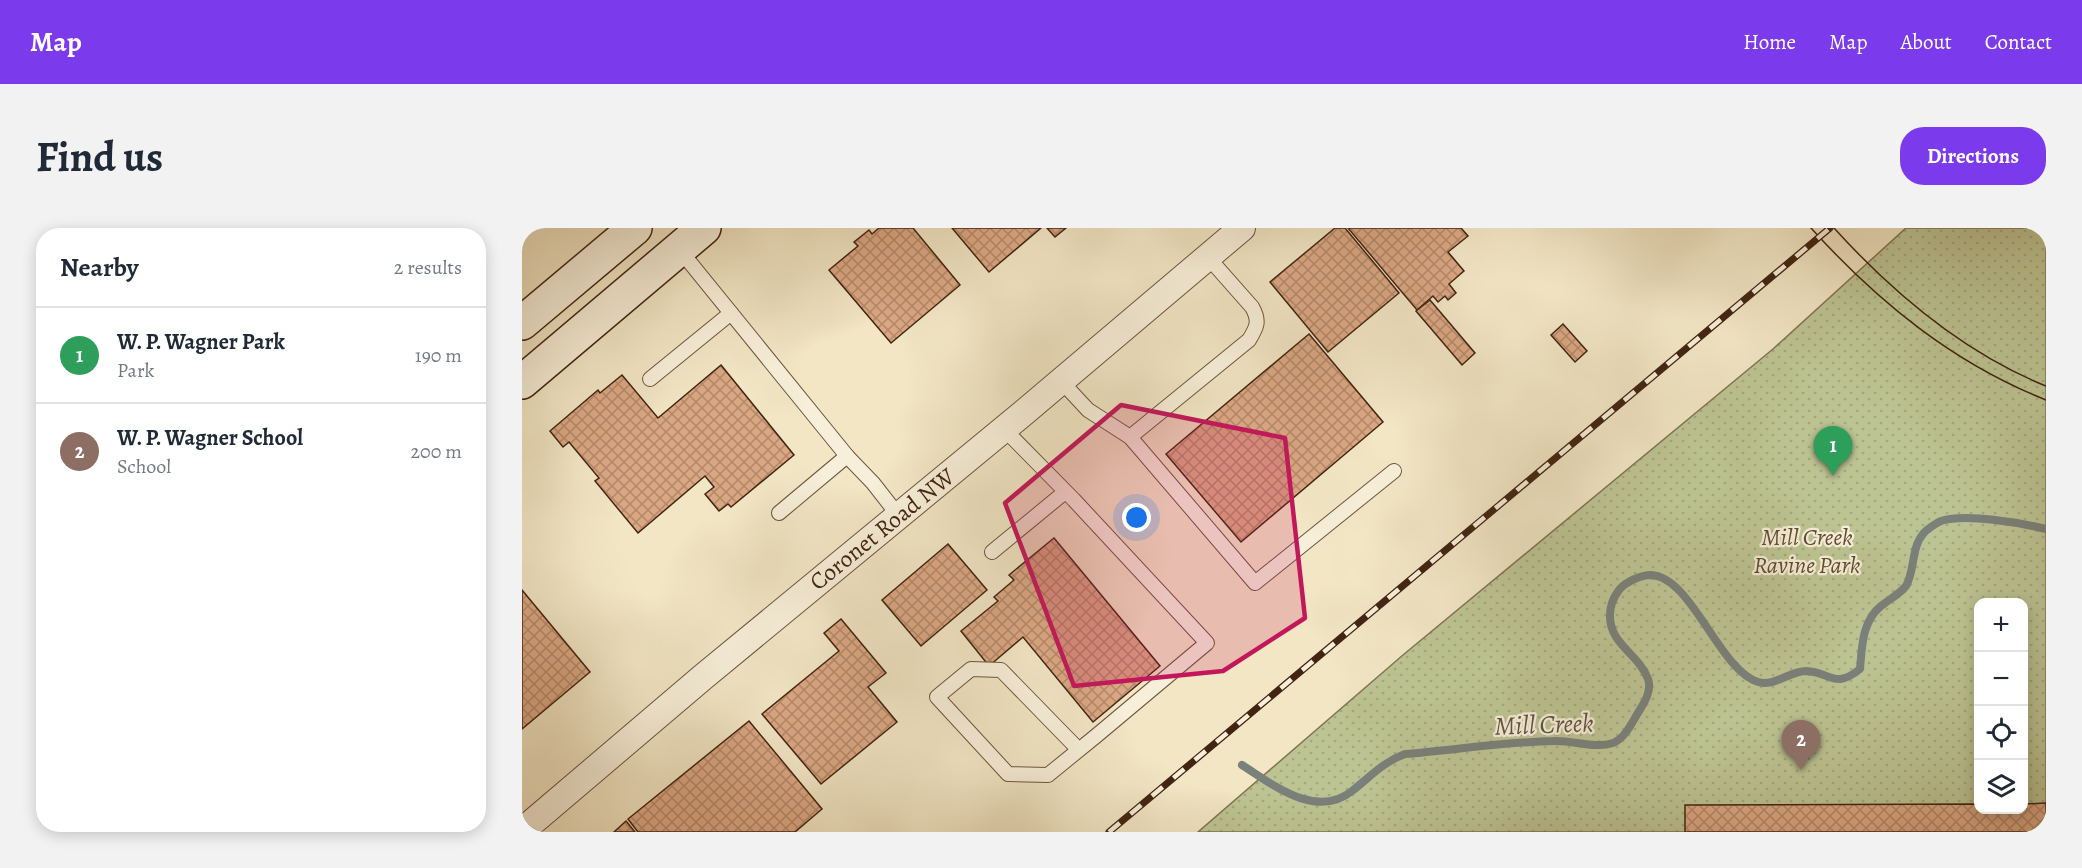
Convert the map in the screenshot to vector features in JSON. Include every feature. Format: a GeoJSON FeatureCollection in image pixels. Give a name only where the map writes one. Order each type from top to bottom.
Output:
{"type":"FeatureCollection","features":[{"type":"Feature","properties":{"kind":"main road"},"geometry":{"type":"LineString","coordinates":[[522,323],[635,228]]}},
{"type":"Feature","properties":{"kind":"main road"},"geometry":{"type":"LineString","coordinates":[[522,382],[704,228]]}},
{"type":"Feature","properties":{"kind":"street","name":"Coronet Road NW"},"geometry":{"type":"LineString","coordinates":[[522,831],[703,677],[1004,429],[1242,228]]}},
{"type":"Feature","properties":{"kind":"lane"},"geometry":{"type":"LineString","coordinates":[[679,249],[847,456],[873,483],[898,515]]}},
{"type":"Feature","properties":{"kind":"lane"},"geometry":{"type":"LineString","coordinates":[[1130,437],[1249,340],[1256,329],[1258,317],[1252,307],[1207,256]]}},
{"type":"Feature","properties":{"kind":"lane"},"geometry":{"type":"LineString","coordinates":[[650,379],[731,313]]}},
{"type":"Feature","properties":{"kind":"lane"},"geometry":{"type":"LineString","coordinates":[[1061,381],[1088,410],[1130,437],[1255,583],[1394,471]]}},
{"type":"Feature","properties":{"kind":"lane"},"geometry":{"type":"LineString","coordinates":[[1004,429],[1208,643],[1079,750],[1048,775],[1008,774],[937,697],[971,669],[1001,670],[1079,750]]}},
{"type":"Feature","properties":{"kind":"lane"},"geometry":{"type":"LineString","coordinates":[[779,513],[847,456]]}},
{"type":"Feature","properties":{"kind":"lane"},"geometry":{"type":"LineString","coordinates":[[992,552],[1065,492]]}},
{"type":"Feature","properties":{"kind":"highlighted area"},"geometry":{"type":"Polygon","coordinates":[[[1121,405],[1285,438],[1305,618],[1223,671],[1074,686],[1005,503],[1121,405]]]}},
{"type":"Feature","properties":{"kind":"green space","name":"Mill Creek Ravine Park"},"geometry":{"type":"Polygon","coordinates":[[[1906,228],[2046,228],[2046,832],[1198,832],[1403,655],[1773,349],[1906,228]]]}},
{"type":"Feature","properties":{"kind":"building"},"geometry":{"type":"Polygon","coordinates":[[[879,228],[913,228],[960,285],[891,343],[829,270],[858,246],[854,242],[869,230],[872,234],[879,228]]]}},
{"type":"Feature","properties":{"kind":"building"},"geometry":{"type":"Polygon","coordinates":[[[952,228],[1041,228],[989,272],[952,228]]]}},
{"type":"Feature","properties":{"kind":"building"},"geometry":{"type":"Polygon","coordinates":[[[1047,228],[1066,228],[1055,237],[1047,228]]]}},
{"type":"Feature","properties":{"kind":"building"},"geometry":{"type":"Polygon","coordinates":[[[1335,228],[1345,228],[1399,293],[1328,352],[1270,282],[1335,228]]]}},
{"type":"Feature","properties":{"kind":"building"},"geometry":{"type":"Polygon","coordinates":[[[1348,228],[1461,228],[1468,236],[1448,252],[1464,271],[1449,284],[1456,293],[1448,300],[1445,296],[1438,302],[1433,296],[1417,310],[1348,228]]]}},
{"type":"Feature","properties":{"kind":"building"},"geometry":{"type":"Polygon","coordinates":[[[1430,300],[1475,353],[1462,365],[1416,311],[1430,300]]]}},
{"type":"Feature","properties":{"kind":"building"},"geometry":{"type":"Polygon","coordinates":[[[1563,324],[1587,351],[1575,362],[1551,335],[1563,324]]]}},
{"type":"Feature","properties":{"kind":"building"},"geometry":{"type":"Polygon","coordinates":[[[1309,334],[1383,422],[1241,542],[1166,454],[1309,334]]]}},
{"type":"Feature","properties":{"kind":"building"},"geometry":{"type":"Polygon","coordinates":[[[721,365],[794,455],[731,507],[728,504],[719,511],[705,494],[714,487],[705,476],[638,533],[595,481],[599,478],[569,442],[563,447],[550,431],[598,390],[600,393],[622,375],[658,418],[721,365]]]}},
{"type":"Feature","properties":{"kind":"building"},"geometry":{"type":"Polygon","coordinates":[[[1054,538],[1160,666],[1093,722],[1023,637],[989,666],[961,631],[998,601],[994,597],[1014,580],[1009,575],[1054,538]]]}},
{"type":"Feature","properties":{"kind":"building"},"geometry":{"type":"Polygon","coordinates":[[[948,544],[987,590],[921,646],[882,600],[948,544]]]}},
{"type":"Feature","properties":{"kind":"building"},"geometry":{"type":"Polygon","coordinates":[[[522,590],[590,672],[522,729],[522,590]]]}},
{"type":"Feature","properties":{"kind":"building"},"geometry":{"type":"Polygon","coordinates":[[[841,619],[886,673],[868,687],[897,722],[821,784],[762,714],[839,651],[824,633],[841,619]]]}},
{"type":"Feature","properties":{"kind":"building"},"geometry":{"type":"Polygon","coordinates":[[[749,721],[822,809],[795,832],[638,832],[628,819],[749,721]]]}},
{"type":"Feature","properties":{"kind":"building"},"geometry":{"type":"Polygon","coordinates":[[[2046,803],[2046,832],[1685,832],[1685,805],[1974,804],[1974,814],[2028,814],[2028,804],[2046,803]]]}},
{"type":"Feature","properties":{"kind":"building"},"geometry":{"type":"Polygon","coordinates":[[[626,821],[635,832],[614,832],[626,821]]]}},
{"type":"Feature","properties":{"kind":"waterway","name":"Mill Creek"},"geometry":{"type":"LineString","coordinates":[[1242,765],[1295,796],[1309,801],[1324,802],[1338,799],[1352,791],[1383,766],[1405,754],[1498,744],[1561,741],[1606,745],[1618,741],[1645,702],[1649,687],[1644,670],[1614,634],[1610,615],[1612,602],[1625,584],[1647,575],[1666,580],[1680,591],[1731,661],[1744,674],[1758,682],[1776,681],[1794,673],[1806,671],[1838,679],[1844,678],[1860,669],[1864,635],[1870,619],[1881,606],[1906,586],[1917,546],[1924,532],[1941,521],[1964,518],[2008,522],[2046,529]]}},
{"type":"Feature","properties":{"kind":"tram line"},"geometry":{"type":"LineString","coordinates":[[1811,228],[1863,281],[1919,328],[1979,368],[2046,400]]}},
{"type":"Feature","properties":{"kind":"tram line"},"geometry":{"type":"LineString","coordinates":[[1834,228],[1880,275],[1931,319],[1987,357],[2046,386]]}},
{"type":"Feature","properties":{"kind":"railway"},"geometry":{"type":"LineString","coordinates":[[1109,832],[1830,228]]}},
{"type":"Feature","properties":{"kind":"place","name":"W. P. Wagner Park"},"geometry":{"type":"Point","coordinates":[1833,476]}},
{"type":"Feature","properties":{"kind":"place","name":"W. P. Wagner School"},"geometry":{"type":"Point","coordinates":[1801,770]}}]}
